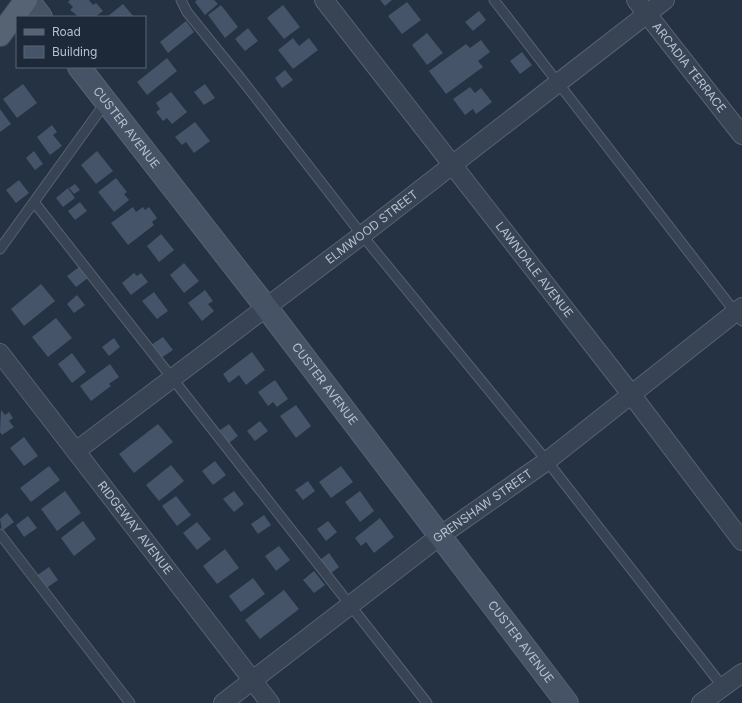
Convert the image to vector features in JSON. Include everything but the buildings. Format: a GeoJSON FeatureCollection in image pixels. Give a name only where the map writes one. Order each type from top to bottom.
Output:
{"type":"FeatureCollection","features":[{"type":"Feature","properties":{"kind":"main road"},"geometry":{"type":"LineString","coordinates":[[0,35],[27,0]]}},
{"type":"Feature","properties":{"kind":"street"},"geometry":{"type":"LineString","coordinates":[[27,0],[40,16]]}},
{"type":"Feature","properties":{"kind":"street","name":"LAWNDALE AVENUE"},"geometry":{"type":"LineString","coordinates":[[324,0],[631,394],[742,541]]}},
{"type":"Feature","properties":{"kind":"street","name":"ELMWOOD STREET"},"geometry":{"type":"LineString","coordinates":[[76,451],[362,235],[558,83],[642,7],[665,0]]}},
{"type":"Feature","properties":{"kind":"street","name":"ARCADIA TERRACE"},"geometry":{"type":"LineString","coordinates":[[642,7],[742,135]]}},
{"type":"Feature","properties":{"kind":"street","name":"CUSTER AVENUE"},"geometry":{"type":"LineString","coordinates":[[80,68],[266,307],[567,703]]}},
{"type":"Feature","properties":{"kind":"street","name":"GRENSHAW STREET"},"geometry":{"type":"LineString","coordinates":[[223,703],[440,536],[546,461],[631,394],[740,313]]}},
{"type":"Feature","properties":{"kind":"street","name":"RIDGEWAY AVENUE"},"geometry":{"type":"LineString","coordinates":[[0,353],[270,703]]}},
{"type":"Feature","properties":{"kind":"street"},"geometry":{"type":"LineString","coordinates":[[701,703],[742,673]]}},
{"type":"Feature","properties":{"kind":"lane"},"geometry":{"type":"LineString","coordinates":[[181,0],[186,12],[242,80],[362,235],[546,461],[723,687]]}},
{"type":"Feature","properties":{"kind":"lane"},"geometry":{"type":"LineString","coordinates":[[494,0],[740,313]]}},
{"type":"Feature","properties":{"kind":"lane"},"geometry":{"type":"LineString","coordinates":[[0,249],[106,102]]}},
{"type":"Feature","properties":{"kind":"lane"},"geometry":{"type":"LineString","coordinates":[[34,202],[427,703]]}},
{"type":"Feature","properties":{"kind":"lane"},"geometry":{"type":"LineString","coordinates":[[0,534],[130,703]]}}]}
